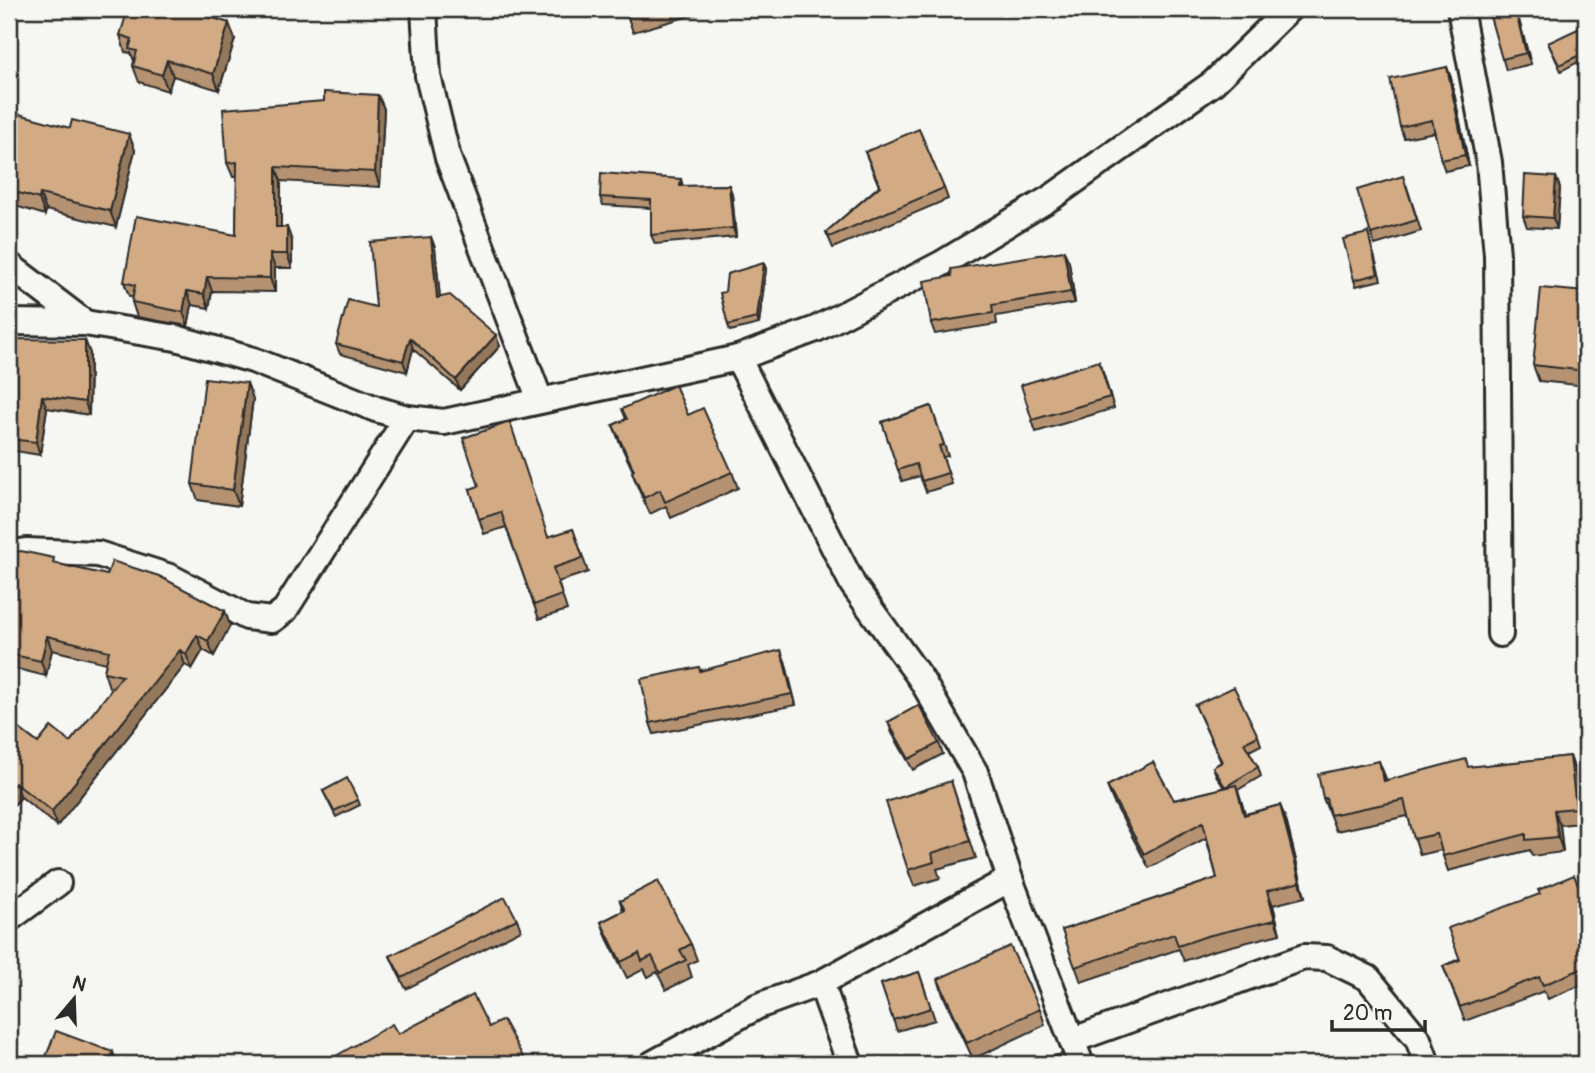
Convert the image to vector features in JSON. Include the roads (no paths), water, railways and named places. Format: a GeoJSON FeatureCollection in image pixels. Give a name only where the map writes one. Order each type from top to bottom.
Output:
{"type":"FeatureCollection","features":[{"type":"Feature","properties":{"kind":"street"},"geometry":{"type":"LineString","coordinates":[[424,9],[428,76],[448,158],[540,400]]}},
{"type":"Feature","properties":{"kind":"street"},"geometry":{"type":"LineString","coordinates":[[9,323],[85,323],[176,338],[253,360],[376,409],[407,418],[444,422],[738,358],[827,323],[942,264],[1052,197],[1213,83],[1289,9]]}},
{"type":"Feature","properties":{"kind":"street"},"geometry":{"type":"LineString","coordinates":[[1460,9],[1489,162],[1497,255],[1500,634]]}},
{"type":"Feature","properties":{"kind":"street"},"geometry":{"type":"LineString","coordinates":[[9,265],[85,323]]}},
{"type":"Feature","properties":{"kind":"street"},"geometry":{"type":"LineString","coordinates":[[738,358],[853,585],[921,679],[975,772],[1010,879],[1081,1064]]}},
{"type":"Feature","properties":{"kind":"street"},"geometry":{"type":"LineString","coordinates":[[9,554],[26,551],[98,554],[170,577],[247,617],[272,620],[285,610],[407,418]]}},
{"type":"Feature","properties":{"kind":"street"},"geometry":{"type":"LineString","coordinates":[[652,1064],[758,1006],[821,983],[1010,879]]}},
{"type":"Feature","properties":{"kind":"street"},"geometry":{"type":"LineString","coordinates":[[9,919],[58,883]]}},
{"type":"Feature","properties":{"kind":"street"},"geometry":{"type":"LineString","coordinates":[[1073,1040],[1304,957],[1327,958],[1368,978],[1418,1039],[1427,1064]]}},
{"type":"Feature","properties":{"kind":"street"},"geometry":{"type":"LineString","coordinates":[[821,983],[850,1064]]}}]}
